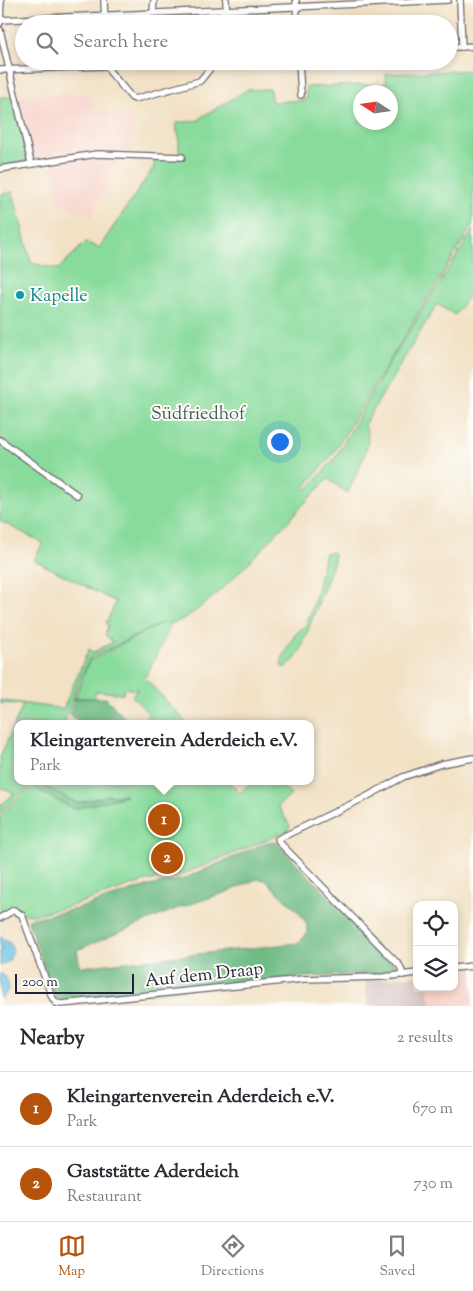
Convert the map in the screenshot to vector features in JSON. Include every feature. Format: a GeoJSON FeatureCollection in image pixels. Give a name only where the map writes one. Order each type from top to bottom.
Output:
{"type":"FeatureCollection","features":[{"type":"Feature","properties":{"kind":"street"},"geometry":{"type":"LineString","coordinates":[[1,0],[0,21],[15,20]]}},
{"type":"Feature","properties":{"kind":"street"},"geometry":{"type":"LineString","coordinates":[[104,0],[104,15],[226,9],[296,3],[448,0]]}},
{"type":"Feature","properties":{"kind":"street"},"geometry":{"type":"LineString","coordinates":[[153,12],[154,0]]}},
{"type":"Feature","properties":{"kind":"street"},"geometry":{"type":"LineString","coordinates":[[226,0],[226,15]]}},
{"type":"Feature","properties":{"kind":"street"},"geometry":{"type":"LineString","coordinates":[[460,0],[462,47]]}},
{"type":"Feature","properties":{"kind":"street"},"geometry":{"type":"LineString","coordinates":[[0,30],[31,163]]}},
{"type":"Feature","properties":{"kind":"street"},"geometry":{"type":"LineString","coordinates":[[458,47],[473,46]]}},
{"type":"Feature","properties":{"kind":"street"},"geometry":{"type":"LineString","coordinates":[[0,70],[15,69]]}},
{"type":"Feature","properties":{"kind":"street"},"geometry":{"type":"LineString","coordinates":[[111,70],[132,98],[139,98],[200,81],[209,70]]}},
{"type":"Feature","properties":{"kind":"street"},"geometry":{"type":"LineString","coordinates":[[300,70],[301,95]]}},
{"type":"Feature","properties":{"kind":"street"},"geometry":{"type":"LineString","coordinates":[[0,169],[97,154],[182,157]]}},
{"type":"Feature","properties":{"kind":"street"},"geometry":{"type":"LineString","coordinates":[[0,440],[77,495]]}},
{"type":"Feature","properties":{"kind":"street"},"geometry":{"type":"LineString","coordinates":[[403,975],[400,966],[279,842],[278,838],[358,801],[403,777],[442,764],[473,758]]}},
{"type":"Feature","properties":{"kind":"street","name":"Auf dem Draap"},"geometry":{"type":"LineString","coordinates":[[0,918],[14,910],[23,917],[52,997],[56,1003],[62,1004],[304,979],[413,974]]}},
{"type":"Feature","properties":{"kind":"street"},"geometry":{"type":"LineString","coordinates":[[458,968],[473,966]]}},
{"type":"Feature","properties":{"kind":"shaded area"},"geometry":{"type":"Polygon","coordinates":[[[89,93],[96,112],[108,112],[135,119],[130,152],[120,156],[92,217],[59,202],[53,162],[31,159],[17,97],[89,93]]]}},
{"type":"Feature","properties":{"kind":"shaded area"},"geometry":{"type":"Polygon","coordinates":[[[473,968],[473,1006],[432,1006],[429,991],[458,991],[458,970],[473,968]]]}},
{"type":"Feature","properties":{"kind":"shaded area"},"geometry":{"type":"Polygon","coordinates":[[[413,976],[413,991],[429,991],[432,1006],[368,1006],[365,980],[413,976]]]}},
{"type":"Feature","properties":{"kind":"green space","name":"Südfriedhof"},"geometry":{"type":"Polygon","coordinates":[[[473,70],[473,224],[332,455],[305,487],[307,490],[335,458],[390,362],[473,230],[473,289],[455,315],[437,304],[364,425],[368,440],[366,449],[348,493],[328,479],[224,587],[201,607],[181,620],[167,623],[169,624],[169,629],[145,678],[184,720],[143,720],[149,714],[132,696],[138,688],[136,690],[124,688],[123,694],[96,691],[94,698],[75,698],[89,661],[164,622],[90,658],[79,681],[65,720],[16,720],[23,705],[0,703],[0,700],[63,709],[89,649],[93,652],[113,642],[105,635],[108,626],[106,623],[116,602],[34,560],[43,543],[0,521],[0,195],[13,192],[31,263],[58,269],[86,242],[99,248],[154,167],[154,157],[179,158],[179,133],[177,133],[176,123],[200,120],[200,118],[247,90],[270,89],[271,99],[274,102],[306,100],[306,87],[353,85],[353,130],[398,130],[398,85],[359,85],[386,84],[386,74],[473,70]]]}},
{"type":"Feature","properties":{"kind":"green space"},"geometry":{"type":"Polygon","coordinates":[[[0,97],[15,97],[28,161],[0,166],[0,97]]]}},
{"type":"Feature","properties":{"kind":"green space"},"geometry":{"type":"Polygon","coordinates":[[[332,552],[334,554],[334,561],[301,649],[294,660],[284,668],[281,666],[282,658],[295,635],[304,627],[311,613],[325,553],[332,552]]]}},
{"type":"Feature","properties":{"kind":"green space"},"geometry":{"type":"Polygon","coordinates":[[[75,698],[106,698],[126,720],[77,720],[70,714],[75,698]]]}},
{"type":"Feature","properties":{"kind":"green space","name":"Südfriedhof"},"geometry":{"type":"Polygon","coordinates":[[[14,725],[14,785],[30,785],[0,813],[0,806],[14,794],[0,787],[0,757],[14,725]]]}},
{"type":"Feature","properties":{"kind":"green space"},"geometry":{"type":"Polygon","coordinates":[[[33,785],[232,785],[240,793],[248,785],[282,785],[291,795],[278,806],[290,826],[285,834],[276,832],[278,835],[176,877],[146,881],[71,906],[32,915],[24,914],[18,908],[0,915],[0,816],[33,785]]]}},
{"type":"Feature","properties":{"kind":"green space"},"geometry":{"type":"Polygon","coordinates":[[[34,785],[41,785],[78,803],[109,795],[124,794],[126,796],[74,809],[42,793],[34,785]]]}},
{"type":"Feature","properties":{"kind":"green space"},"geometry":{"type":"Polygon","coordinates":[[[268,842],[276,842],[398,968],[395,973],[304,977],[64,1002],[55,997],[28,922],[29,919],[76,909],[143,887],[183,879],[268,842]],[[257,879],[227,892],[176,909],[77,950],[80,967],[298,943],[306,934],[307,929],[304,919],[265,880],[257,879]]]}},
{"type":"Feature","properties":{"kind":"water"},"geometry":{"type":"Polygon","coordinates":[[[0,937],[9,942],[13,950],[9,961],[0,966],[0,937]]]}},
{"type":"Feature","properties":{"kind":"water"},"geometry":{"type":"Polygon","coordinates":[[[0,973],[8,982],[8,990],[0,999],[0,973]]]}},
{"type":"Feature","properties":{"kind":"place","name":"Kapelle"},"geometry":{"type":"Point","coordinates":[20,295]}},
{"type":"Feature","properties":{"kind":"place","name":"Kleingartenverein Aderdeich e.V."},"geometry":{"type":"Point","coordinates":[164,820]}},
{"type":"Feature","properties":{"kind":"place","name":"Gaststätte Aderdeich"},"geometry":{"type":"Point","coordinates":[167,858]}}]}
